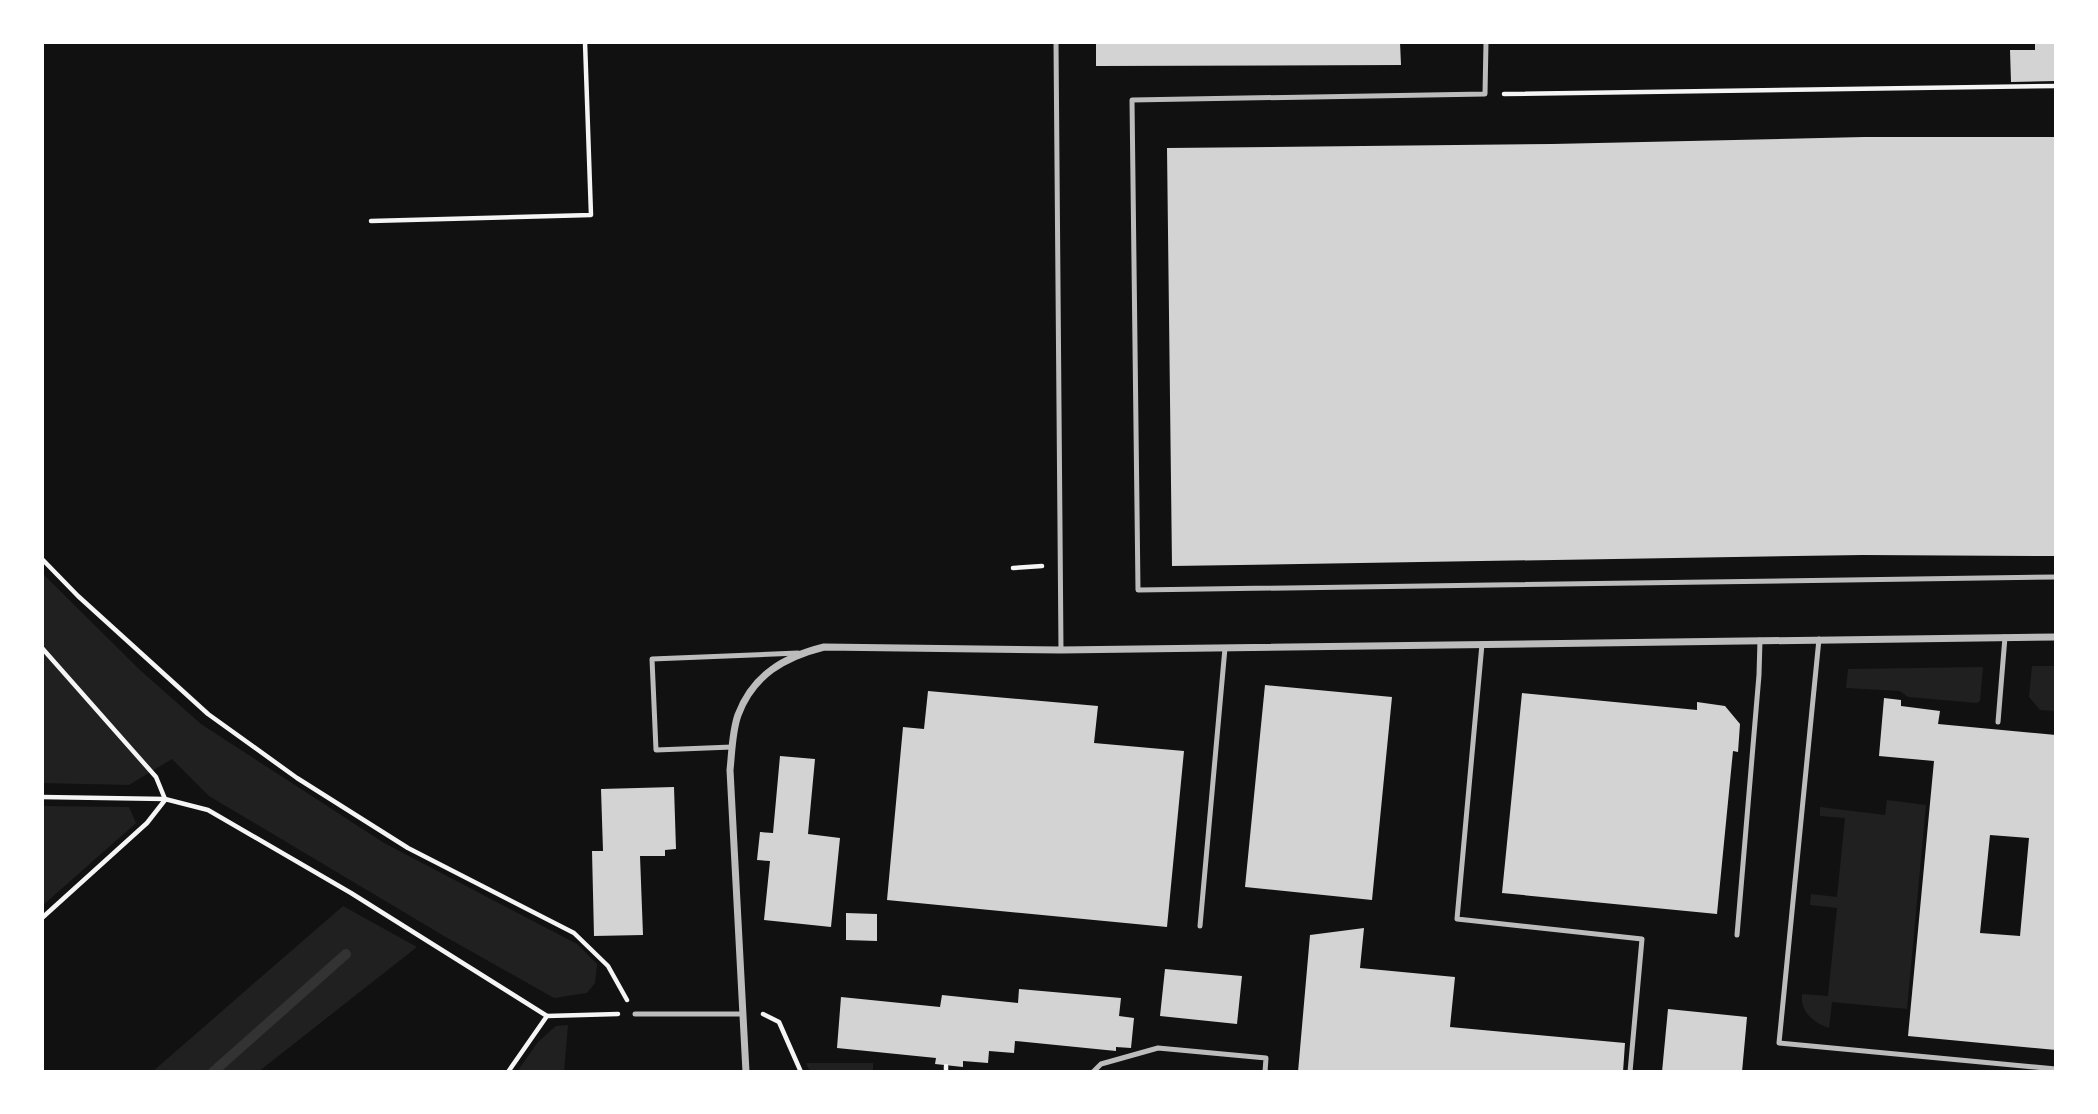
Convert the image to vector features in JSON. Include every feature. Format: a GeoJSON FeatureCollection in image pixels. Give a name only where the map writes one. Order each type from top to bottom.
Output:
{"type":"FeatureCollection","features":[{"type":"Feature","properties":{"kind":"street"},"geometry":{"type":"LineString","coordinates":[[746,1072],[730,769],[732,747],[738,715],[758,680],[798,653],[824,647],[1061,650],[2056,637]]}},
{"type":"Feature","properties":{"kind":"lane"},"geometry":{"type":"LineString","coordinates":[[1056,42],[1061,650]]}},
{"type":"Feature","properties":{"kind":"lane"},"geometry":{"type":"LineString","coordinates":[[1486,42],[1485,94],[1132,100],[1138,590],[2056,578]]}},
{"type":"Feature","properties":{"kind":"lane"},"geometry":{"type":"LineString","coordinates":[[1998,722],[2005,637]]}},
{"type":"Feature","properties":{"kind":"lane"},"geometry":{"type":"LineString","coordinates":[[1819,639],[1779,1043],[2056,1069]]}},
{"type":"Feature","properties":{"kind":"lane"},"geometry":{"type":"LineString","coordinates":[[1737,935],[1760,640]]}},
{"type":"Feature","properties":{"kind":"lane"},"geometry":{"type":"LineString","coordinates":[[1482,644],[1457,919],[1642,939],[1630,1072]]}},
{"type":"Feature","properties":{"kind":"lane"},"geometry":{"type":"LineString","coordinates":[[1200,926],[1225,648]]}},
{"type":"Feature","properties":{"kind":"lane"},"geometry":{"type":"LineString","coordinates":[[732,747],[656,750],[652,659],[798,653]]}},
{"type":"Feature","properties":{"kind":"lane"},"geometry":{"type":"LineString","coordinates":[[635,1014],[742,1014]]}},
{"type":"Feature","properties":{"kind":"lane"},"geometry":{"type":"LineString","coordinates":[[1093,1072],[1101,1064],[1158,1048],[1266,1058],[1265,1072]]}},
{"type":"Feature","properties":{"kind":"path"},"geometry":{"type":"LineString","coordinates":[[370,221],[591,215],[585,42]]}},
{"type":"Feature","properties":{"kind":"path"},"geometry":{"type":"LineString","coordinates":[[1485,94],[2056,86]]}},
{"type":"Feature","properties":{"kind":"path"},"geometry":{"type":"LineString","coordinates":[[42,559],[78,596],[208,714],[298,778],[408,848],[574,933],[608,966],[635,1014],[547,1016],[351,893],[208,810],[165,799],[42,797]]}},
{"type":"Feature","properties":{"kind":"path"},"geometry":{"type":"LineString","coordinates":[[1013,568],[1060,565]]}},
{"type":"Feature","properties":{"kind":"path"},"geometry":{"type":"LineString","coordinates":[[42,648],[156,777],[165,799]]}},
{"type":"Feature","properties":{"kind":"path"},"geometry":{"type":"LineString","coordinates":[[42,918],[147,823],[165,799]]}},
{"type":"Feature","properties":{"kind":"path"},"geometry":{"type":"LineString","coordinates":[[742,1014],[766,1014],[779,1022],[801,1072]]}},
{"type":"Feature","properties":{"kind":"path"},"geometry":{"type":"LineString","coordinates":[[508,1072],[547,1016]]}},
{"type":"Feature","properties":{"kind":"shaded area"},"geometry":{"type":"Polygon","coordinates":[[[42,573],[140,670],[201,724],[384,843],[577,944],[597,964],[595,983],[587,993],[554,998],[209,796],[172,759],[129,785],[42,783],[42,573]]]}},
{"type":"Feature","properties":{"kind":"shaded area"},"geometry":{"type":"Polygon","coordinates":[[[2032,666],[2056,666],[2056,711],[2040,710],[2029,697],[2032,666]]]}},
{"type":"Feature","properties":{"kind":"shaded area"},"geometry":{"type":"Polygon","coordinates":[[[1983,667],[1980,701],[1977,703],[1908,697],[1900,691],[1846,688],[1848,669],[1983,667]]]}},
{"type":"Feature","properties":{"kind":"shaded area"},"geometry":{"type":"Polygon","coordinates":[[[1887,800],[1926,805],[1907,1009],[1832,1002],[1829,1028],[1809,1016],[1802,1000],[1802,994],[1828,996],[1837,908],[1810,905],[1811,894],[1837,897],[1845,818],[1820,816],[1820,807],[1885,815],[1887,800]]]}},
{"type":"Feature","properties":{"kind":"shaded area"},"geometry":{"type":"Polygon","coordinates":[[[42,806],[129,807],[136,823],[42,906],[42,806]]]}},
{"type":"Feature","properties":{"kind":"shaded area"},"geometry":{"type":"Polygon","coordinates":[[[343,906],[417,947],[258,1072],[152,1072],[343,906]]]}},
{"type":"Feature","properties":{"kind":"shaded area"},"geometry":{"type":"Polygon","coordinates":[[[568,1025],[564,1072],[517,1072],[538,1042],[556,1026],[568,1025]]]}},
{"type":"Feature","properties":{"kind":"shaded area"},"geometry":{"type":"Polygon","coordinates":[[[806,1063],[873,1063],[873,1072],[810,1072],[806,1063]]]}},
{"type":"Feature","properties":{"kind":"building"},"geometry":{"type":"Polygon","coordinates":[[[1096,42],[1400,42],[1401,65],[1096,66],[1096,42]]]}},
{"type":"Feature","properties":{"kind":"building"},"geometry":{"type":"Polygon","coordinates":[[[2035,42],[2056,42],[2056,81],[2011,82],[2010,50],[2035,50],[2035,42]]]}},
{"type":"Feature","properties":{"kind":"building"},"geometry":{"type":"Polygon","coordinates":[[[1864,137],[2056,137],[2056,556],[1863,555],[1172,566],[1167,148],[1864,137]]]}},
{"type":"Feature","properties":{"kind":"building"},"geometry":{"type":"Polygon","coordinates":[[[1265,685],[1392,697],[1372,900],[1245,887],[1265,685]]]}},
{"type":"Feature","properties":{"kind":"building"},"geometry":{"type":"Polygon","coordinates":[[[928,691],[1098,706],[1094,743],[1184,751],[1167,927],[887,900],[903,727],[924,729],[928,691]]]}},
{"type":"Feature","properties":{"kind":"building"},"geometry":{"type":"Polygon","coordinates":[[[1522,693],[1697,710],[1697,702],[1725,706],[1740,724],[1738,752],[1733,751],[1717,914],[1502,893],[1522,693]]]}},
{"type":"Feature","properties":{"kind":"building"},"geometry":{"type":"Polygon","coordinates":[[[1884,698],[1901,700],[1901,706],[1940,711],[1938,724],[2056,735],[2056,1050],[1908,1036],[1934,761],[1879,756],[1884,698]],[[1990,835],[1980,933],[2020,936],[2029,838],[1990,835]]]}},
{"type":"Feature","properties":{"kind":"building"},"geometry":{"type":"Polygon","coordinates":[[[780,756],[815,759],[808,834],[840,838],[831,927],[764,920],[770,861],[757,860],[760,832],[773,833],[780,756]]]}},
{"type":"Feature","properties":{"kind":"building"},"geometry":{"type":"Polygon","coordinates":[[[674,787],[676,849],[665,850],[665,856],[640,856],[643,935],[594,936],[592,851],[603,851],[601,789],[674,787]]]}},
{"type":"Feature","properties":{"kind":"building"},"geometry":{"type":"Polygon","coordinates":[[[846,913],[877,914],[877,941],[846,940],[846,913]]]}},
{"type":"Feature","properties":{"kind":"building"},"geometry":{"type":"Polygon","coordinates":[[[1364,928],[1360,968],[1455,977],[1450,1027],[1625,1043],[1623,1072],[1298,1072],[1310,935],[1364,928]]]}},
{"type":"Feature","properties":{"kind":"building"},"geometry":{"type":"Polygon","coordinates":[[[1165,969],[1242,976],[1237,1024],[1160,1016],[1165,969]]]}},
{"type":"Feature","properties":{"kind":"building"},"geometry":{"type":"Polygon","coordinates":[[[1019,989],[1121,998],[1119,1016],[1134,1018],[1131,1048],[1116,1047],[1116,1051],[1015,1041],[1014,1053],[989,1051],[988,1063],[963,1061],[963,1067],[935,1064],[936,1058],[837,1048],[841,997],[940,1007],[942,995],[1018,1003],[1019,989]]]}},
{"type":"Feature","properties":{"kind":"building"},"geometry":{"type":"Polygon","coordinates":[[[1668,1009],[1747,1017],[1742,1072],[1662,1072],[1668,1009]]]}},
{"type":"Feature","properties":{"kind":"waterway"},"geometry":{"type":"LineString","coordinates":[[213,1072],[346,954]]}}]}
